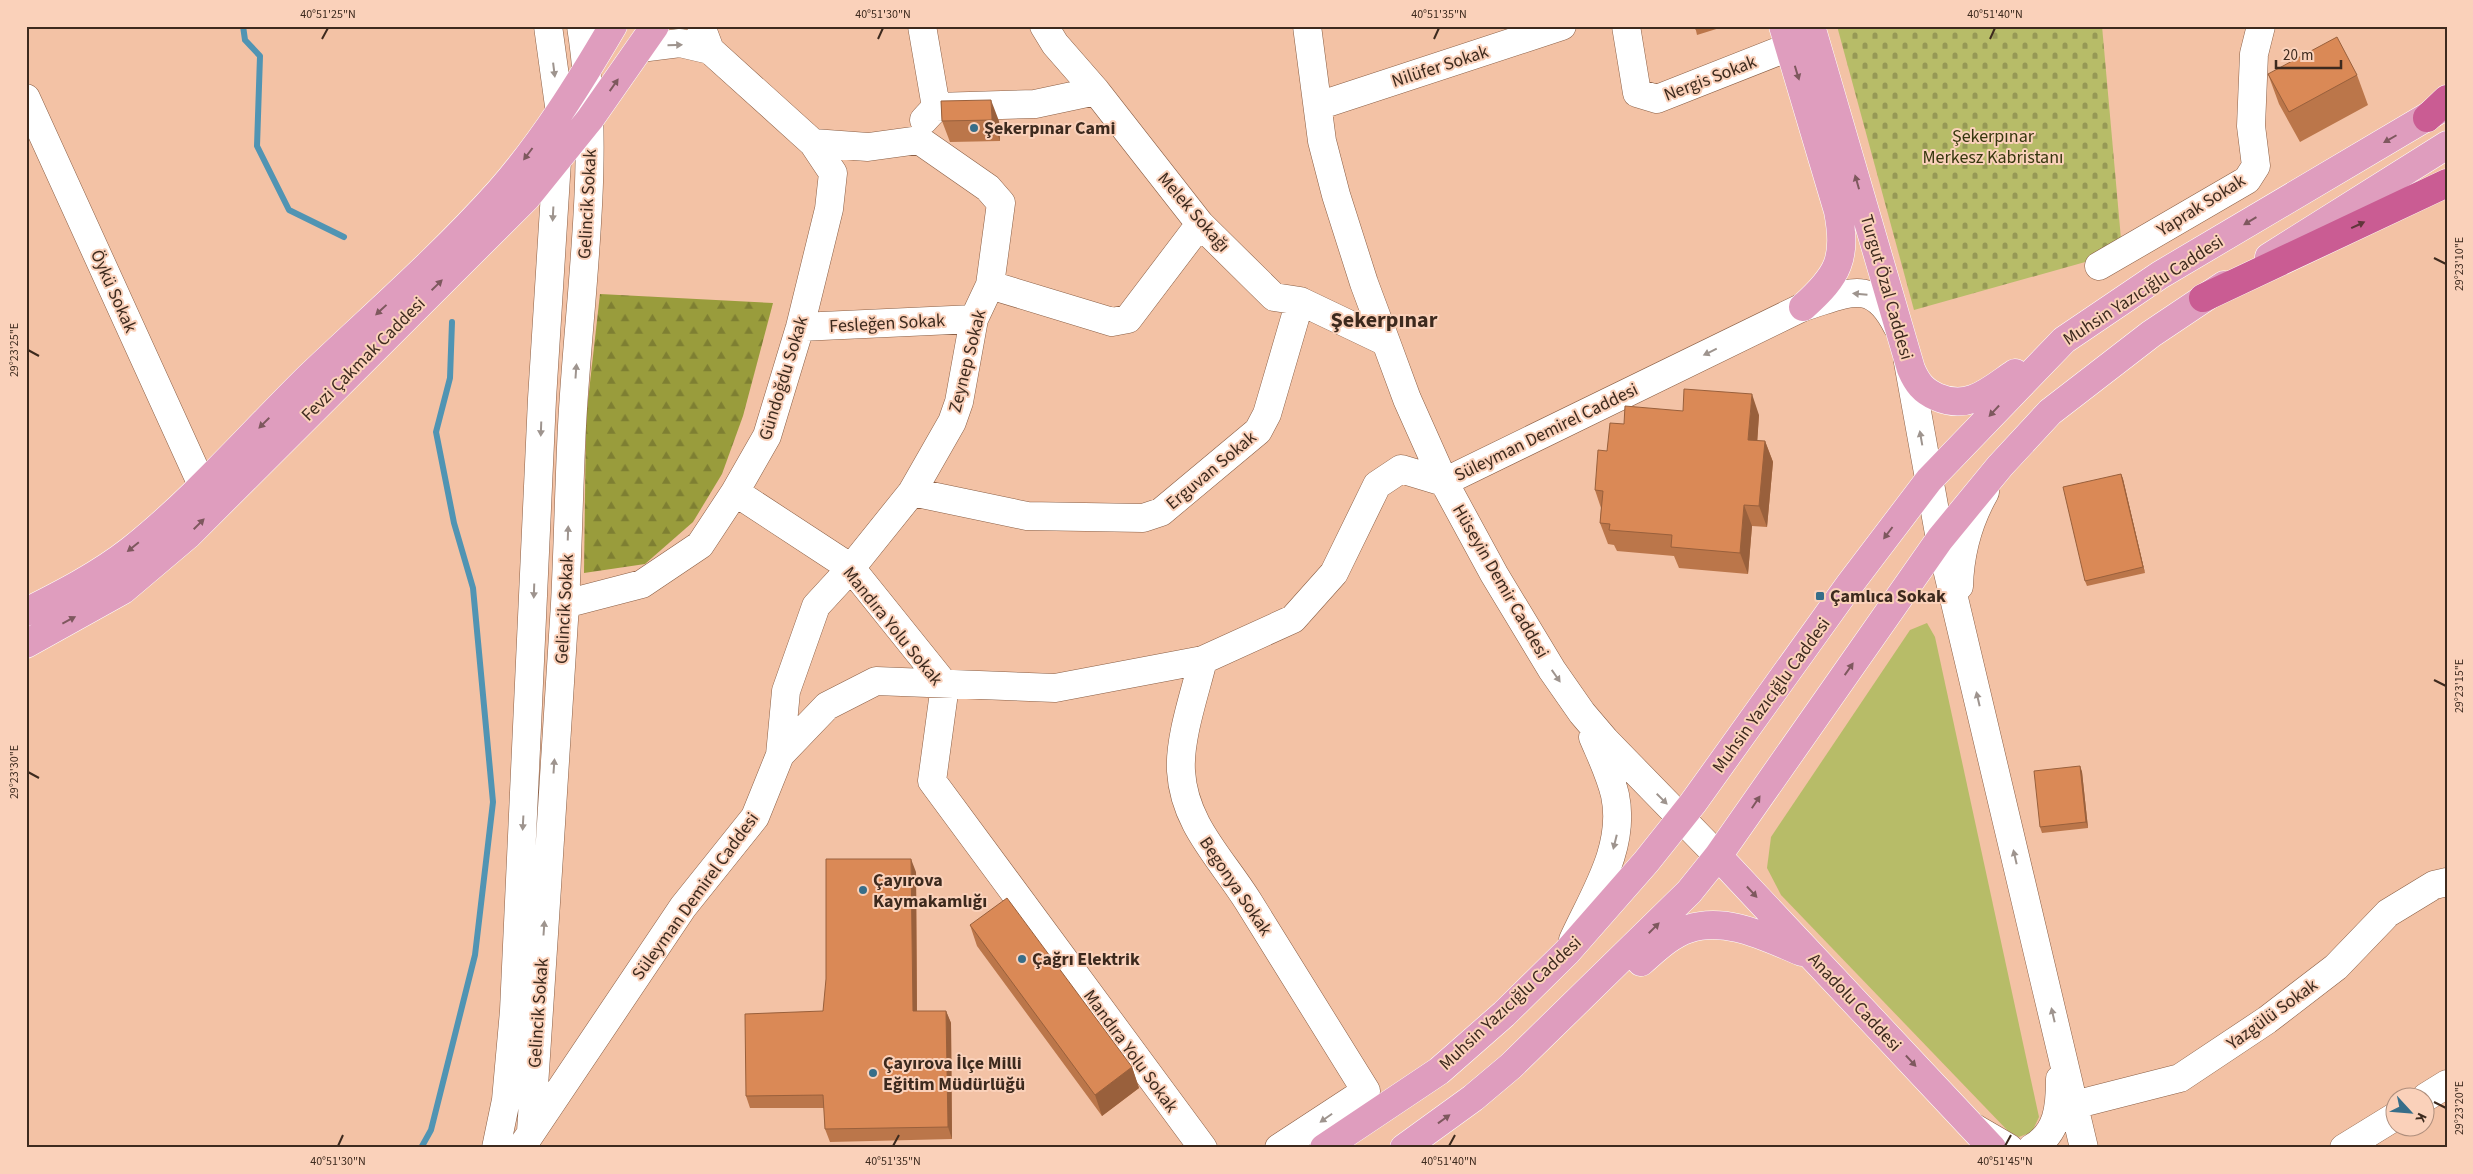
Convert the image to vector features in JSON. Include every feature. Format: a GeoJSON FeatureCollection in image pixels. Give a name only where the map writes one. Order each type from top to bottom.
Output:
{"type":"FeatureCollection","features":[{"type":"Feature","properties":{"kind":"highway"},"geometry":{"type":"LineString","coordinates":[[2437,112],[2447,99]]}},
{"type":"Feature","properties":{"kind":"highway"},"geometry":{"type":"LineString","coordinates":[[2203,298],[2441,185]]}},
{"type":"Feature","properties":{"kind":"main road","name":"Fevzi Çakmak Caddesi"},"geometry":{"type":"LineString","coordinates":[[26,612],[87,578],[131,550],[202,485],[310,377],[442,252],[500,191],[560,113],[613,26]]}},
{"type":"Feature","properties":{"kind":"main road","name":"Turgut Özal Caddesi"},"geometry":{"type":"LineString","coordinates":[[1811,26],[1904,342],[1918,383],[1930,394],[1945,401],[1962,403],[1980,396],[2064,340]]}},
{"type":"Feature","properties":{"kind":"main road","name":"Turgut Özal Caddesi"},"geometry":{"type":"LineString","coordinates":[[1786,36],[1842,229],[1838,264],[1824,289],[1803,307]]}},
{"type":"Feature","properties":{"kind":"main road","name":"Fevzi Çakmak Caddesi"},"geometry":{"type":"LineString","coordinates":[[26,644],[123,590],[156,564],[527,197],[590,119],[647,37]]}},
{"type":"Feature","properties":{"kind":"main road","name":"Muhsin Yazıcığlu Caddesi"},"geometry":{"type":"LineString","coordinates":[[1324,1148],[1439,1072],[1504,1014],[1567,952],[1646,862],[1681,818],[1929,480],[2064,340],[2160,274],[2437,112]]}},
{"type":"Feature","properties":{"kind":"main road"},"geometry":{"type":"LineString","coordinates":[[1512,1066],[1690,892],[1718,856],[1940,539],[2000,466],[2050,412],[2151,334],[2203,298],[2447,145]]}},
{"type":"Feature","properties":{"kind":"main road","name":"Anadolu Caddesi"},"geometry":{"type":"LineString","coordinates":[[1718,856],[1992,1148]]}},
{"type":"Feature","properties":{"kind":"main road"},"geometry":{"type":"LineString","coordinates":[[1404,1148],[1473,1098],[1670,938],[1688,929],[1734,926],[1749,930],[1812,956]]}},
{"type":"Feature","properties":{"kind":"street","name":"Gelincik Sokak"},"geometry":{"type":"LineString","coordinates":[[496,1148],[506,1100],[514,1011],[541,408],[560,113],[548,26]]}},
{"type":"Feature","properties":{"kind":"street","name":"Gelincik Sokak"},"geometry":{"type":"LineString","coordinates":[[526,1143],[565,604],[572,424],[588,207],[590,119],[588,69],[581,26]]}},
{"type":"Feature","properties":{"kind":"street"},"geometry":{"type":"LineString","coordinates":[[922,26],[936,107]]}},
{"type":"Feature","properties":{"kind":"street","name":"Melek Sokağı"},"geometry":{"type":"LineString","coordinates":[[1044,26],[1056,44],[1096,91],[1200,224],[1274,297],[1300,301],[1386,342]]}},
{"type":"Feature","properties":{"kind":"street","name":"Hüseyin Demir Caddesi"},"geometry":{"type":"LineString","coordinates":[[1306,26],[1322,141],[1336,196],[1364,283],[1407,399],[1444,482],[1473,536],[1552,670],[1582,712],[1605,740],[1718,856]]}},
{"type":"Feature","properties":{"kind":"street","name":"Nilüfer Sokak"},"geometry":{"type":"LineString","coordinates":[[1318,106],[1562,26]]}},
{"type":"Feature","properties":{"kind":"street","name":"Nergis Sokak"},"geometry":{"type":"LineString","coordinates":[[1626,26],[1637,93],[1656,99],[1786,36]]}},
{"type":"Feature","properties":{"kind":"street","name":"Yaprak Sokak"},"geometry":{"type":"LineString","coordinates":[[2099,266],[2247,180],[2256,166],[2251,126],[2254,54],[2261,26]]}},
{"type":"Feature","properties":{"kind":"street"},"geometry":{"type":"LineString","coordinates":[[647,37],[680,44],[705,38]]}},
{"type":"Feature","properties":{"kind":"street","name":"Gündoğdu Sokak"},"geometry":{"type":"LineString","coordinates":[[565,604],[642,584],[700,545],[735,492],[767,436],[800,327],[829,209],[833,173],[813,143],[705,38]]}},
{"type":"Feature","properties":{"kind":"street"},"geometry":{"type":"LineString","coordinates":[[813,143],[868,146],[919,140],[920,125],[936,107],[1035,104],[1096,91]]}},
{"type":"Feature","properties":{"kind":"street","name":"Öykü Sokak"},"geometry":{"type":"LineString","coordinates":[[26,98],[202,485]]}},
{"type":"Feature","properties":{"kind":"street","name":"Zeynep Sokak"},"geometry":{"type":"LineString","coordinates":[[780,755],[786,691],[816,606],[850,568],[912,492],[952,422],[959,402],[974,319],[990,285],[1001,203],[988,188],[919,140]]}},
{"type":"Feature","properties":{"kind":"street"},"geometry":{"type":"LineString","coordinates":[[990,285],[1112,322],[1128,319],[1200,224]]}},
{"type":"Feature","properties":{"kind":"street","name":"Süleyman Demirel Caddesi"},"geometry":{"type":"LineString","coordinates":[[526,1143],[683,907],[755,817],[780,755],[827,706],[876,682],[1056,688],[1203,660],[1293,619],[1334,573],[1377,485],[1401,469],[1444,482],[1803,307],[1851,293],[1871,295],[1887,307],[1904,342],[1940,539],[1959,620]]}},
{"type":"Feature","properties":{"kind":"street","name":"Erguvan Sokak"},"geometry":{"type":"LineString","coordinates":[[912,492],[1027,516],[1144,518],[1161,512],[1258,431],[1267,414],[1300,301]]}},
{"type":"Feature","properties":{"kind":"street","name":"Fesleğen Sokak"},"geometry":{"type":"LineString","coordinates":[[800,327],[974,319]]}},
{"type":"Feature","properties":{"kind":"street"},"geometry":{"type":"LineString","coordinates":[[1473,536],[1466,512],[1465,498],[1468,486],[1475,475],[1497,456]]}},
{"type":"Feature","properties":{"kind":"street"},"geometry":{"type":"LineString","coordinates":[[2000,466],[1973,514],[1964,539],[1960,561],[1959,620],[2084,1148]]}},
{"type":"Feature","properties":{"kind":"street","name":"Mandıra Yolu Sokak"},"geometry":{"type":"LineString","coordinates":[[735,492],[850,568],[945,684],[932,781],[1203,1148]]}},
{"type":"Feature","properties":{"kind":"street","name":"Begonya Sokak"},"geometry":{"type":"LineString","coordinates":[[1203,660],[1186,725],[1181,770],[1187,807],[1207,845],[1242,891],[1366,1091],[1279,1148]]}},
{"type":"Feature","properties":{"kind":"street"},"geometry":{"type":"LineString","coordinates":[[1567,952],[1610,860],[1617,836],[1615,795],[1609,775],[1582,712]]}},
{"type":"Feature","properties":{"kind":"street","name":"Yazgülü Sokak"},"geometry":{"type":"LineString","coordinates":[[2074,1105],[2180,1078],[2267,1020],[2336,966],[2388,913],[2434,885],[2447,882]]}},
{"type":"Feature","properties":{"kind":"street"},"geometry":{"type":"LineString","coordinates":[[2032,1148],[2049,1134],[2056,1121],[2060,1102],[2059,1043]]}},
{"type":"Feature","properties":{"kind":"street"},"geometry":{"type":"LineString","coordinates":[[2436,1091],[2447,1084]]}},
{"type":"Feature","properties":{"kind":"street"},"geometry":{"type":"LineString","coordinates":[[2344,1148],[2386,1122]]}},
{"type":"Feature","properties":{"kind":"street"},"geometry":{"type":"LineString","coordinates":[[1972,1126],[2009,1148]]}},
{"type":"Feature","properties":{"kind":"green space","name":"Şekerpınar Merkesz Kabristanı"},"geometry":{"type":"Polygon","coordinates":[[[1837,26],[2102,26],[2121,239],[2103,257],[1914,310],[1837,26]]]}},
{"type":"Feature","properties":{"kind":"green space"},"geometry":{"type":"Polygon","coordinates":[[[600,294],[773,303],[743,416],[722,474],[693,522],[645,564],[584,573],[586,418],[600,294]]]}},
{"type":"Feature","properties":{"kind":"green space"},"geometry":{"type":"Polygon","coordinates":[[[1927,623],[1935,637],[2039,1117],[2032,1132],[2019,1137],[2008,1131],[1781,895],[1767,868],[1771,837],[1910,630],[1927,623]]]}},
{"type":"Feature","properties":{"kind":"building"},"geometry":{"type":"Polygon","coordinates":[[[2337,37],[2357,75],[2289,112],[2268,74],[2337,37]]]}},
{"type":"Feature","properties":{"kind":"building"},"geometry":{"type":"Polygon","coordinates":[[[991,100],[992,120],[942,121],[941,101],[991,100]]]}},
{"type":"Feature","properties":{"kind":"building"},"geometry":{"type":"Polygon","coordinates":[[[1684,389],[1752,394],[1748,440],[1765,441],[1759,506],[1744,505],[1740,553],[1671,547],[1672,535],[1609,530],[1610,524],[1600,523],[1603,491],[1595,490],[1598,450],[1607,451],[1610,423],[1624,424],[1625,406],[1683,411],[1684,389]]]}},
{"type":"Feature","properties":{"kind":"building"},"geometry":{"type":"Polygon","coordinates":[[[2121,474],[2143,567],[2085,581],[2063,487],[2121,474]]]}},
{"type":"Feature","properties":{"kind":"building"},"geometry":{"type":"Polygon","coordinates":[[[2080,766],[2086,822],[2040,827],[2034,771],[2080,766]]]}},
{"type":"Feature","properties":{"kind":"building"},"geometry":{"type":"Polygon","coordinates":[[[826,859],[911,859],[913,1011],[946,1011],[948,1127],[825,1129],[823,1095],[746,1096],[745,1014],[823,1011],[826,979],[826,859]]]}},
{"type":"Feature","properties":{"kind":"building"},"geometry":{"type":"Polygon","coordinates":[[[1007,898],[1132,1067],[1095,1095],[970,925],[1007,898]]]}},
{"type":"Feature","properties":{"kind":"waterway"},"geometry":{"type":"LineString","coordinates":[[243,26],[245,40],[260,56],[257,146],[289,210],[344,237]]}},
{"type":"Feature","properties":{"kind":"waterway"},"geometry":{"type":"LineString","coordinates":[[421,1148],[431,1130],[475,955],[493,802],[473,588],[454,523],[436,432],[450,378],[452,322]]}},
{"type":"Feature","properties":{"kind":"place","name":"Şekerpınar Cami"},"geometry":{"type":"Point","coordinates":[974,128]}},
{"type":"Feature","properties":{"kind":"place","name":"Çamlıca Sokak"},"geometry":{"type":"Point","coordinates":[1820,596]}},
{"type":"Feature","properties":{"kind":"place","name":"Çayırova Kaymakamlığı"},"geometry":{"type":"Point","coordinates":[863,890]}},
{"type":"Feature","properties":{"kind":"place","name":"Çağrı Elektrik"},"geometry":{"type":"Point","coordinates":[1022,959]}},
{"type":"Feature","properties":{"kind":"place","name":"Çayırova İlçe Milli Eğitim Müdürlüğü"},"geometry":{"type":"Point","coordinates":[873,1073]}},
{"type":"Feature","properties":{"kind":"district","name":"Şekerpınar"},"geometry":{"type":"Point","coordinates":[1384,319]}}]}
